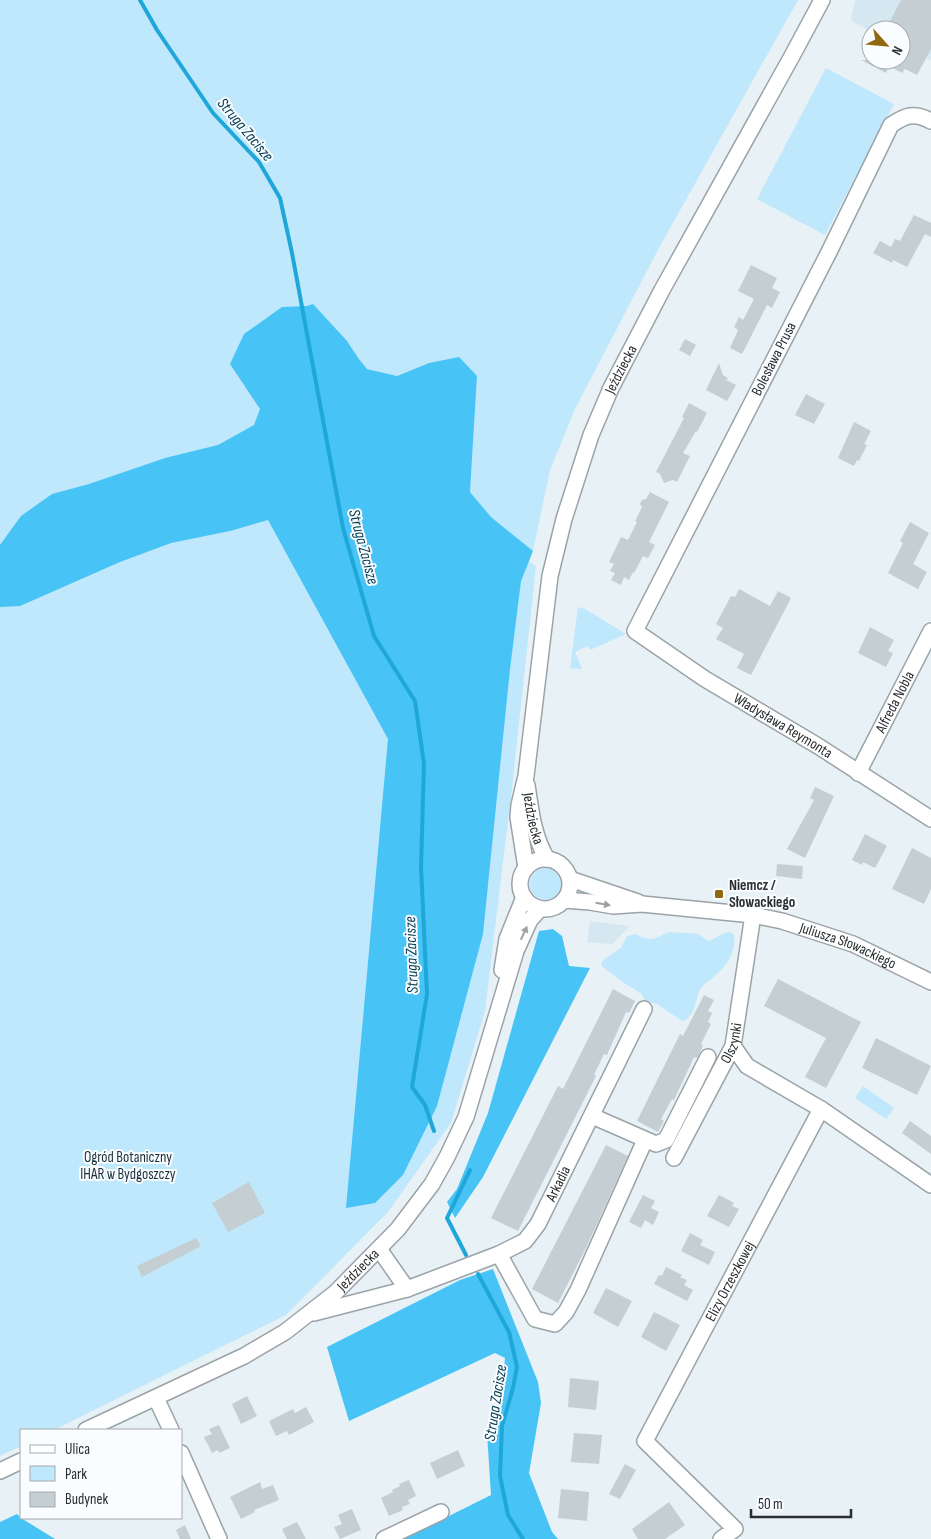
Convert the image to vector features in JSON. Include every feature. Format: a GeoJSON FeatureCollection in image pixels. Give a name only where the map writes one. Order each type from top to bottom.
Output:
{"type":"FeatureCollection","features":[{"type":"Feature","properties":{"kind":"street","name":"Jeździecka"},"geometry":{"type":"LineString","coordinates":[[526,868],[518,817],[526,776],[550,576],[564,519],[591,435],[611,388],[662,290],[822,0]]}},
{"type":"Feature","properties":{"kind":"street","name":"Bolesława Prusa"},"geometry":{"type":"LineString","coordinates":[[635,631],[829,252],[890,125],[904,116],[920,116],[931,121]]}},
{"type":"Feature","properties":{"kind":"street","name":"Alfreda Nobla"},"geometry":{"type":"LineString","coordinates":[[858,773],[931,630]]}},
{"type":"Feature","properties":{"kind":"street","name":"Władysława Reymonta"},"geometry":{"type":"LineString","coordinates":[[635,631],[705,678],[818,746],[931,819]]}},
{"type":"Feature","properties":{"kind":"street","name":"Jeździecka"},"geometry":{"type":"LineString","coordinates":[[526,776],[534,831],[547,859]]}},
{"type":"Feature","properties":{"kind":"street"},"geometry":{"type":"LineString","coordinates":[[547,859],[554,860],[567,871],[570,879],[568,894],[558,906],[550,909],[540,909],[530,904],[524,897],[520,883],[526,868],[534,862],[547,859]]}},
{"type":"Feature","properties":{"kind":"street","name":"Juliusza Słowackiego"},"geometry":{"type":"LineString","coordinates":[[570,879],[642,904]]}},
{"type":"Feature","properties":{"kind":"street","name":"Jeździecka"},"geometry":{"type":"LineString","coordinates":[[502,994],[502,964],[507,939],[524,897]]}},
{"type":"Feature","properties":{"kind":"street","name":"Juliusza Słowackiego"},"geometry":{"type":"LineString","coordinates":[[564,900],[613,906],[642,904],[753,915],[813,930],[853,944],[931,982]]}},
{"type":"Feature","properties":{"kind":"street","name":"Jeździecka"},"geometry":{"type":"LineString","coordinates":[[88,1429],[244,1356],[285,1332],[334,1293],[398,1229],[432,1184],[466,1118],[502,994],[523,933],[534,914],[540,909]]}},
{"type":"Feature","properties":{"kind":"street","name":"Olszynki"},"geometry":{"type":"LineString","coordinates":[[674,1158],[733,1046],[753,915]]}},
{"type":"Feature","properties":{"kind":"street","name":"Arkadia"},"geometry":{"type":"LineString","coordinates":[[308,1315],[407,1289],[499,1254],[525,1241],[538,1224],[644,1009]]}},
{"type":"Feature","properties":{"kind":"street"},"geometry":{"type":"LineString","coordinates":[[733,1046],[747,1066],[821,1109],[931,1186]]}},
{"type":"Feature","properties":{"kind":"street"},"geometry":{"type":"LineString","coordinates":[[592,1116],[656,1144],[666,1140],[708,1058]]}},
{"type":"Feature","properties":{"kind":"street","name":"Elizy Orzeszkowej"},"geometry":{"type":"LineString","coordinates":[[721,1539],[734,1529],[645,1441],[821,1109]]}},
{"type":"Feature","properties":{"kind":"street"},"geometry":{"type":"LineString","coordinates":[[499,1254],[536,1319],[555,1324],[566,1312],[578,1290],[645,1140]]}},
{"type":"Feature","properties":{"kind":"street"},"geometry":{"type":"LineString","coordinates":[[379,1249],[407,1289]]}},
{"type":"Feature","properties":{"kind":"street"},"geometry":{"type":"LineString","coordinates":[[156,1398],[171,1429]]}},
{"type":"Feature","properties":{"kind":"street"},"geometry":{"type":"LineString","coordinates":[[182,1455],[220,1539]]}},
{"type":"Feature","properties":{"kind":"street"},"geometry":{"type":"LineString","coordinates":[[0,1471],[20,1461]]}},
{"type":"Feature","properties":{"kind":"street"},"geometry":{"type":"LineString","coordinates":[[384,1539],[441,1512]]}},
{"type":"Feature","properties":{"kind":"shaded area"},"geometry":{"type":"Polygon","coordinates":[[[855,0],[931,0],[931,60],[911,51],[911,20],[861,20],[861,26],[851,21],[855,0]]]}},
{"type":"Feature","properties":{"kind":"shaded area"},"geometry":{"type":"Polygon","coordinates":[[[313,304],[347,341],[367,369],[397,376],[429,363],[459,357],[477,376],[470,492],[491,517],[533,551],[521,581],[510,669],[483,934],[437,1106],[403,1175],[375,1203],[346,1208],[388,739],[268,520],[230,531],[171,543],[120,562],[20,606],[0,607],[0,545],[21,516],[52,494],[89,484],[165,458],[218,445],[254,425],[260,409],[230,364],[244,334],[282,307],[313,304]]]}},
{"type":"Feature","properties":{"kind":"shaded area"},"geometry":{"type":"Polygon","coordinates":[[[590,921],[630,926],[612,944],[587,942],[590,921]]]}},
{"type":"Feature","properties":{"kind":"shaded area"},"geometry":{"type":"Polygon","coordinates":[[[553,929],[562,936],[569,966],[590,968],[483,1177],[455,1218],[447,1202],[457,1189],[488,1113],[539,931],[553,929]]]}},
{"type":"Feature","properties":{"kind":"shaded area"},"geometry":{"type":"Polygon","coordinates":[[[493,1269],[538,1382],[541,1403],[529,1473],[552,1532],[558,1539],[403,1539],[491,1495],[487,1433],[502,1391],[505,1358],[495,1353],[349,1421],[327,1347],[460,1280],[493,1269]]]}},
{"type":"Feature","properties":{"kind":"shaded area"},"geometry":{"type":"Polygon","coordinates":[[[17,1514],[20,1519],[55,1539],[0,1539],[0,1522],[17,1514]]]}},
{"type":"Feature","properties":{"kind":"green space","name":"Ogród Botaniczny IHAR w Bydgoszczy"},"geometry":{"type":"Polygon","coordinates":[[[0,0],[798,0],[660,246],[575,409],[550,470],[533,551],[491,517],[470,492],[477,377],[429,363],[397,376],[367,369],[347,341],[447,509],[536,566],[485,1011],[451,1123],[388,1212],[286,1315],[56,1429],[20,1429],[20,1446],[0,1456],[0,0]]]}},
{"type":"Feature","properties":{"kind":"green space"},"geometry":{"type":"Polygon","coordinates":[[[826,68],[894,104],[825,235],[757,199],[826,68]]]}},
{"type":"Feature","properties":{"kind":"green space"},"geometry":{"type":"Polygon","coordinates":[[[578,607],[585,609],[626,634],[590,650],[588,646],[575,652],[582,669],[570,668],[578,607]]]}},
{"type":"Feature","properties":{"kind":"green space"},"geometry":{"type":"Polygon","coordinates":[[[546,868],[558,872],[562,884],[558,896],[546,900],[534,896],[530,884],[534,872],[546,868]]]}},
{"type":"Feature","properties":{"kind":"green space"},"geometry":{"type":"Polygon","coordinates":[[[670,932],[698,934],[708,941],[730,932],[734,935],[733,951],[728,961],[722,969],[702,986],[692,1013],[682,1021],[657,1004],[645,1001],[642,994],[621,981],[601,964],[603,960],[621,948],[627,936],[636,934],[653,939],[670,932]]]}},
{"type":"Feature","properties":{"kind":"green space"},"geometry":{"type":"Polygon","coordinates":[[[863,1086],[894,1108],[886,1119],[855,1098],[863,1086]]]}},
{"type":"Feature","properties":{"kind":"building"},"geometry":{"type":"Polygon","coordinates":[[[901,0],[931,0],[931,49],[917,75],[907,70],[911,70],[911,20],[891,20],[901,0]]]}},
{"type":"Feature","properties":{"kind":"building"},"geometry":{"type":"Polygon","coordinates":[[[914,215],[931,223],[931,237],[925,234],[907,267],[893,260],[892,263],[873,253],[880,241],[891,247],[895,239],[900,241],[914,215]]]}},
{"type":"Feature","properties":{"kind":"building"},"geometry":{"type":"Polygon","coordinates":[[[751,265],[777,278],[772,288],[780,292],[772,308],[767,305],[742,354],[730,348],[738,330],[734,327],[739,317],[743,320],[754,299],[738,291],[751,265]]]}},
{"type":"Feature","properties":{"kind":"building"},"geometry":{"type":"Polygon","coordinates":[[[685,339],[696,345],[690,356],[679,350],[685,339]]]}},
{"type":"Feature","properties":{"kind":"building"},"geometry":{"type":"Polygon","coordinates":[[[719,363],[723,375],[728,378],[726,380],[736,385],[727,401],[706,390],[719,363]]]}},
{"type":"Feature","properties":{"kind":"building"},"geometry":{"type":"Polygon","coordinates":[[[806,394],[825,404],[814,424],[795,415],[806,394]]]}},
{"type":"Feature","properties":{"kind":"building"},"geometry":{"type":"Polygon","coordinates":[[[689,403],[707,413],[683,453],[690,456],[677,482],[673,480],[664,483],[660,474],[656,472],[684,418],[682,417],[689,403]]]}},
{"type":"Feature","properties":{"kind":"building"},"geometry":{"type":"Polygon","coordinates":[[[854,422],[871,431],[864,444],[867,445],[859,461],[857,460],[854,466],[838,458],[854,422]]]}},
{"type":"Feature","properties":{"kind":"building"},"geometry":{"type":"Polygon","coordinates":[[[650,492],[669,502],[649,542],[655,545],[648,558],[643,556],[629,580],[624,577],[621,585],[611,580],[615,573],[610,571],[614,564],[609,562],[621,537],[628,540],[642,507],[640,504],[650,492]]]}},
{"type":"Feature","properties":{"kind":"building"},"geometry":{"type":"Polygon","coordinates":[[[910,522],[929,533],[913,564],[927,572],[918,589],[888,573],[903,543],[900,541],[910,522]]]}},
{"type":"Feature","properties":{"kind":"building"},"geometry":{"type":"Polygon","coordinates":[[[739,589],[770,606],[778,591],[791,598],[751,675],[737,668],[744,654],[716,639],[723,628],[716,624],[731,596],[735,597],[739,589]]]}},
{"type":"Feature","properties":{"kind":"building"},"geometry":{"type":"Polygon","coordinates":[[[870,627],[894,640],[888,651],[893,653],[886,667],[858,653],[870,627]]]}},
{"type":"Feature","properties":{"kind":"building"},"geometry":{"type":"Polygon","coordinates":[[[815,787],[834,796],[805,858],[787,849],[814,800],[810,798],[815,787]]]}},
{"type":"Feature","properties":{"kind":"building"},"geometry":{"type":"Polygon","coordinates":[[[865,834],[887,846],[875,868],[863,862],[862,865],[852,860],[865,834]]]}},
{"type":"Feature","properties":{"kind":"building"},"geometry":{"type":"Polygon","coordinates":[[[912,848],[931,858],[931,889],[924,904],[892,889],[912,848]]]}},
{"type":"Feature","properties":{"kind":"building"},"geometry":{"type":"Polygon","coordinates":[[[777,864],[803,866],[802,879],[776,876],[777,864]]]}},
{"type":"Feature","properties":{"kind":"building"},"geometry":{"type":"Polygon","coordinates":[[[778,979],[861,1022],[826,1088],[805,1077],[826,1038],[764,1006],[778,979]]]}},
{"type":"Feature","properties":{"kind":"building"},"geometry":{"type":"Polygon","coordinates":[[[613,989],[635,1001],[629,1013],[626,1012],[607,1055],[604,1054],[594,1075],[596,1076],[518,1231],[491,1218],[558,1086],[563,1089],[613,989]]]}},
{"type":"Feature","properties":{"kind":"building"},"geometry":{"type":"Polygon","coordinates":[[[704,995],[714,1000],[708,1011],[712,1013],[708,1022],[711,1024],[701,1044],[703,1046],[697,1058],[694,1057],[674,1100],[672,1099],[661,1119],[664,1121],[658,1132],[637,1121],[680,1034],[683,1036],[704,995]]]}},
{"type":"Feature","properties":{"kind":"building"},"geometry":{"type":"Polygon","coordinates":[[[876,1038],[931,1066],[917,1095],[862,1068],[876,1038]]]}},
{"type":"Feature","properties":{"kind":"building"},"geometry":{"type":"Polygon","coordinates":[[[910,1121],[931,1136],[931,1154],[902,1133],[910,1121]]]}},
{"type":"Feature","properties":{"kind":"building"},"geometry":{"type":"Polygon","coordinates":[[[606,1145],[628,1156],[585,1250],[558,1303],[532,1289],[606,1145]]]}},
{"type":"Feature","properties":{"kind":"building"},"geometry":{"type":"Polygon","coordinates":[[[249,1182],[265,1213],[228,1232],[212,1203],[249,1182]]]}},
{"type":"Feature","properties":{"kind":"building"},"geometry":{"type":"Polygon","coordinates":[[[643,1195],[655,1201],[651,1208],[659,1212],[653,1225],[645,1220],[641,1228],[629,1222],[643,1195]]]}},
{"type":"Feature","properties":{"kind":"building"},"geometry":{"type":"Polygon","coordinates":[[[719,1195],[734,1203],[732,1206],[739,1209],[729,1227],[707,1216],[719,1195]]]}},
{"type":"Feature","properties":{"kind":"building"},"geometry":{"type":"Polygon","coordinates":[[[690,1233],[703,1240],[700,1245],[715,1252],[709,1265],[681,1251],[690,1233]]]}},
{"type":"Feature","properties":{"kind":"building"},"geometry":{"type":"Polygon","coordinates":[[[196,1238],[201,1246],[142,1277],[137,1266],[196,1238]]]}},
{"type":"Feature","properties":{"kind":"building"},"geometry":{"type":"Polygon","coordinates":[[[666,1267],[682,1275],[680,1277],[687,1280],[684,1285],[693,1290],[687,1301],[654,1284],[659,1275],[662,1276],[666,1267]]]}},
{"type":"Feature","properties":{"kind":"building"},"geometry":{"type":"Polygon","coordinates":[[[606,1288],[632,1301],[618,1327],[593,1313],[606,1288]]]}},
{"type":"Feature","properties":{"kind":"building"},"geometry":{"type":"Polygon","coordinates":[[[654,1312],[680,1325],[666,1351],[641,1337],[654,1312]]]}},
{"type":"Feature","properties":{"kind":"building"},"geometry":{"type":"Polygon","coordinates":[[[570,1378],[599,1381],[596,1410],[568,1407],[570,1378]]]}},
{"type":"Feature","properties":{"kind":"building"},"geometry":{"type":"Polygon","coordinates":[[[247,1396],[257,1416],[241,1424],[232,1404],[247,1396]]]}},
{"type":"Feature","properties":{"kind":"building"},"geometry":{"type":"Polygon","coordinates":[[[306,1407],[314,1422],[289,1435],[287,1431],[276,1436],[269,1421],[293,1409],[295,1413],[306,1407]]]}},
{"type":"Feature","properties":{"kind":"building"},"geometry":{"type":"Polygon","coordinates":[[[219,1425],[230,1448],[219,1453],[218,1450],[212,1453],[204,1437],[212,1434],[209,1429],[219,1425]]]}},
{"type":"Feature","properties":{"kind":"building"},"geometry":{"type":"Polygon","coordinates":[[[574,1433],[602,1435],[599,1464],[571,1462],[574,1433]]]}},
{"type":"Feature","properties":{"kind":"building"},"geometry":{"type":"Polygon","coordinates":[[[458,1450],[465,1466],[437,1479],[430,1463],[458,1450]]]}},
{"type":"Feature","properties":{"kind":"building"},"geometry":{"type":"Polygon","coordinates":[[[625,1464],[636,1470],[620,1499],[609,1494],[625,1464]]]}},
{"type":"Feature","properties":{"kind":"building"},"geometry":{"type":"Polygon","coordinates":[[[409,1480],[416,1496],[408,1500],[410,1504],[402,1507],[403,1510],[389,1516],[381,1498],[393,1492],[392,1490],[400,1486],[399,1484],[409,1480]]]}},
{"type":"Feature","properties":{"kind":"building"},"geometry":{"type":"Polygon","coordinates":[[[260,1482],[262,1489],[273,1485],[279,1500],[254,1510],[255,1512],[241,1519],[230,1497],[260,1482]]]}},
{"type":"Feature","properties":{"kind":"building"},"geometry":{"type":"Polygon","coordinates":[[[561,1489],[589,1492],[587,1521],[558,1518],[561,1489]]]}},
{"type":"Feature","properties":{"kind":"building"},"geometry":{"type":"Polygon","coordinates":[[[669,1502],[685,1525],[665,1539],[638,1539],[632,1529],[669,1502]]]}},
{"type":"Feature","properties":{"kind":"building"},"geometry":{"type":"Polygon","coordinates":[[[352,1509],[361,1530],[340,1539],[334,1527],[342,1524],[338,1515],[352,1509]]]}},
{"type":"Feature","properties":{"kind":"building"},"geometry":{"type":"Polygon","coordinates":[[[297,1522],[306,1539],[287,1539],[282,1529],[297,1522]]]}},
{"type":"Feature","properties":{"kind":"building"},"geometry":{"type":"Polygon","coordinates":[[[185,1525],[191,1539],[180,1539],[176,1530],[185,1525]]]}},
{"type":"Feature","properties":{"kind":"waterway","name":"Struga Zacisze"},"geometry":{"type":"LineString","coordinates":[[140,0],[157,30],[213,113],[259,162],[280,198],[343,528],[374,636],[415,701],[424,764],[421,867],[427,994],[412,1087],[425,1105],[434,1131]]}},
{"type":"Feature","properties":{"kind":"waterway","name":"Struga Zacisze"},"geometry":{"type":"LineString","coordinates":[[466,1255],[447,1218],[470,1170]]}},
{"type":"Feature","properties":{"kind":"waterway","name":"Struga Zacisze"},"geometry":{"type":"LineString","coordinates":[[478,1274],[509,1332],[517,1367],[502,1426],[500,1476],[508,1515],[523,1539]]}},
{"type":"Feature","properties":{"kind":"place","name":"Niemcz / Słowackiego"},"geometry":{"type":"Point","coordinates":[719,894]}}]}
